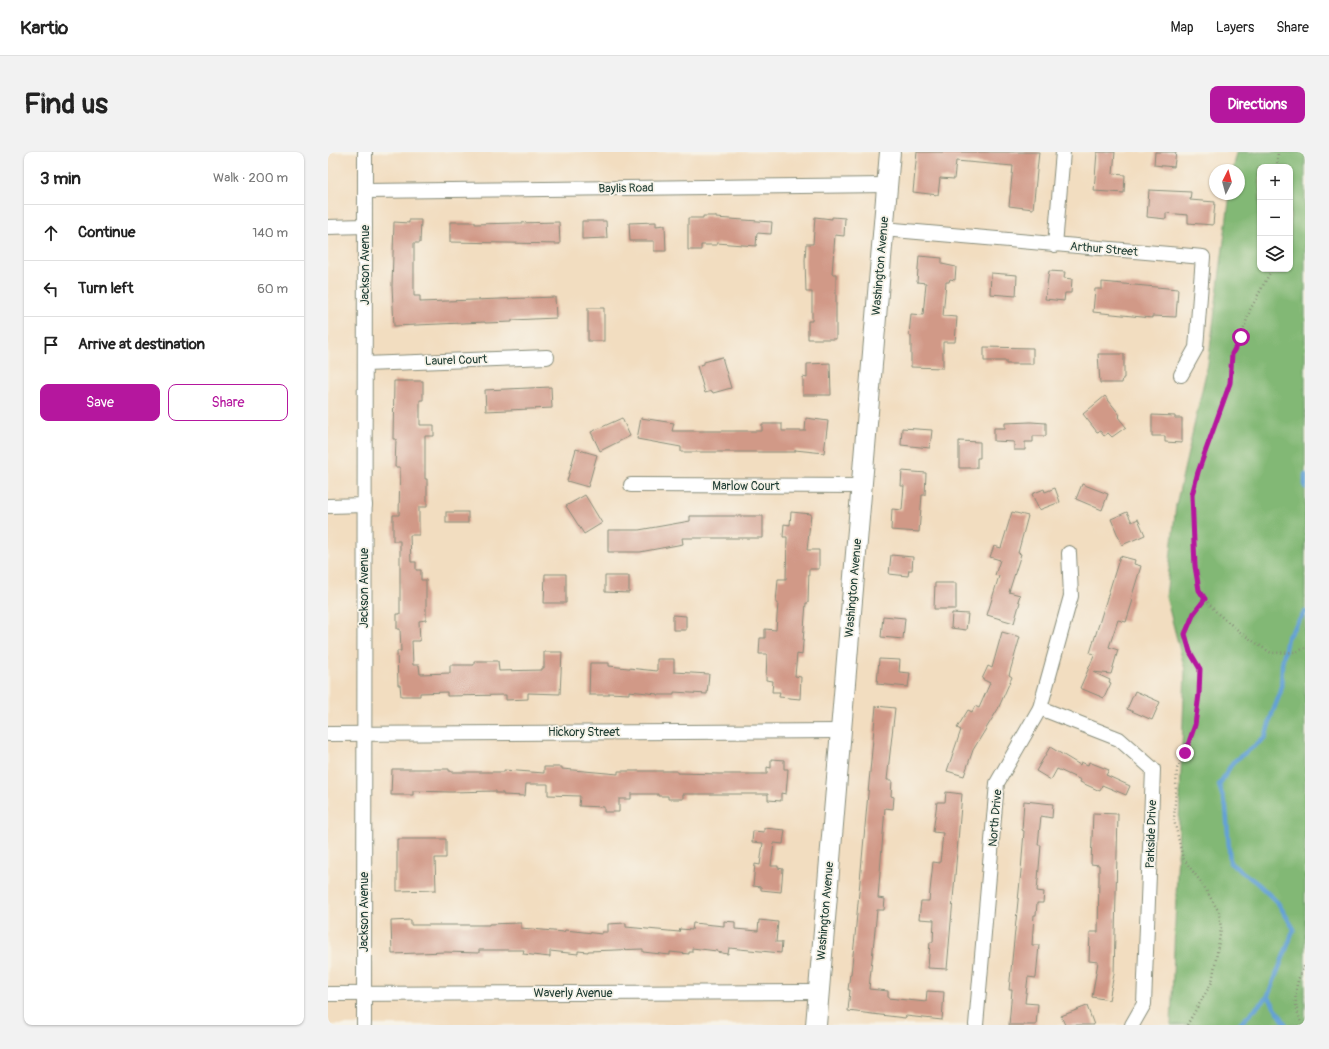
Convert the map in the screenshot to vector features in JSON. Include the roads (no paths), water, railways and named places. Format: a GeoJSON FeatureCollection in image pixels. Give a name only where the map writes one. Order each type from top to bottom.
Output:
{"type":"FeatureCollection","features":[{"type":"Feature","properties":{"kind":"street","name":"Jackson Avenue"},"geometry":{"type":"LineString","coordinates":[[364,1025],[365,152]]}},
{"type":"Feature","properties":{"kind":"street","name":"Washington Avenue"},"geometry":{"type":"LineString","coordinates":[[816,1025],[890,152]]}},
{"type":"Feature","properties":{"kind":"street"},"geometry":{"type":"LineString","coordinates":[[1055,245],[1063,152]]}},
{"type":"Feature","properties":{"kind":"street","name":"Baylis Road"},"geometry":{"type":"LineString","coordinates":[[365,191],[887,185]]}},
{"type":"Feature","properties":{"kind":"street"},"geometry":{"type":"LineString","coordinates":[[328,227],[365,226]]}},
{"type":"Feature","properties":{"kind":"street","name":"Arthur Street"},"geometry":{"type":"LineString","coordinates":[[883,229],[1203,257],[1196,348],[1181,374]]}},
{"type":"Feature","properties":{"kind":"street","name":"Laurel Court"},"geometry":{"type":"LineString","coordinates":[[365,364],[547,357]]}},
{"type":"Feature","properties":{"kind":"street","name":"Marlow Court"},"geometry":{"type":"LineString","coordinates":[[631,485],[862,486]]}},
{"type":"Feature","properties":{"kind":"street"},"geometry":{"type":"LineString","coordinates":[[328,506],[365,505]]}},
{"type":"Feature","properties":{"kind":"street","name":"North Drive"},"geometry":{"type":"LineString","coordinates":[[976,1025],[997,784],[1040,708],[1071,596],[1069,553]]}},
{"type":"Feature","properties":{"kind":"street","name":"Parkside Drive"},"geometry":{"type":"LineString","coordinates":[[1040,708],[1119,739],[1153,769],[1144,1004],[1132,1025]]}},
{"type":"Feature","properties":{"kind":"street","name":"Hickory Street"},"geometry":{"type":"LineString","coordinates":[[328,734],[841,731]]}},
{"type":"Feature","properties":{"kind":"street","name":"Waverly Avenue"},"geometry":{"type":"LineString","coordinates":[[328,994],[819,992]]}},
{"type":"Feature","properties":{"kind":"waterway"},"geometry":{"type":"LineString","coordinates":[[1305,475],[1305,487]]}},
{"type":"Feature","properties":{"kind":"waterway"},"geometry":{"type":"LineString","coordinates":[[1239,1025],[1268,996],[1294,929],[1278,903],[1257,883],[1230,863],[1226,807],[1219,785],[1233,762],[1265,738],[1281,691],[1282,664],[1287,638],[1305,612]]}},
{"type":"Feature","properties":{"kind":"waterway"},"geometry":{"type":"LineString","coordinates":[[1268,996],[1286,1025]]}}]}
